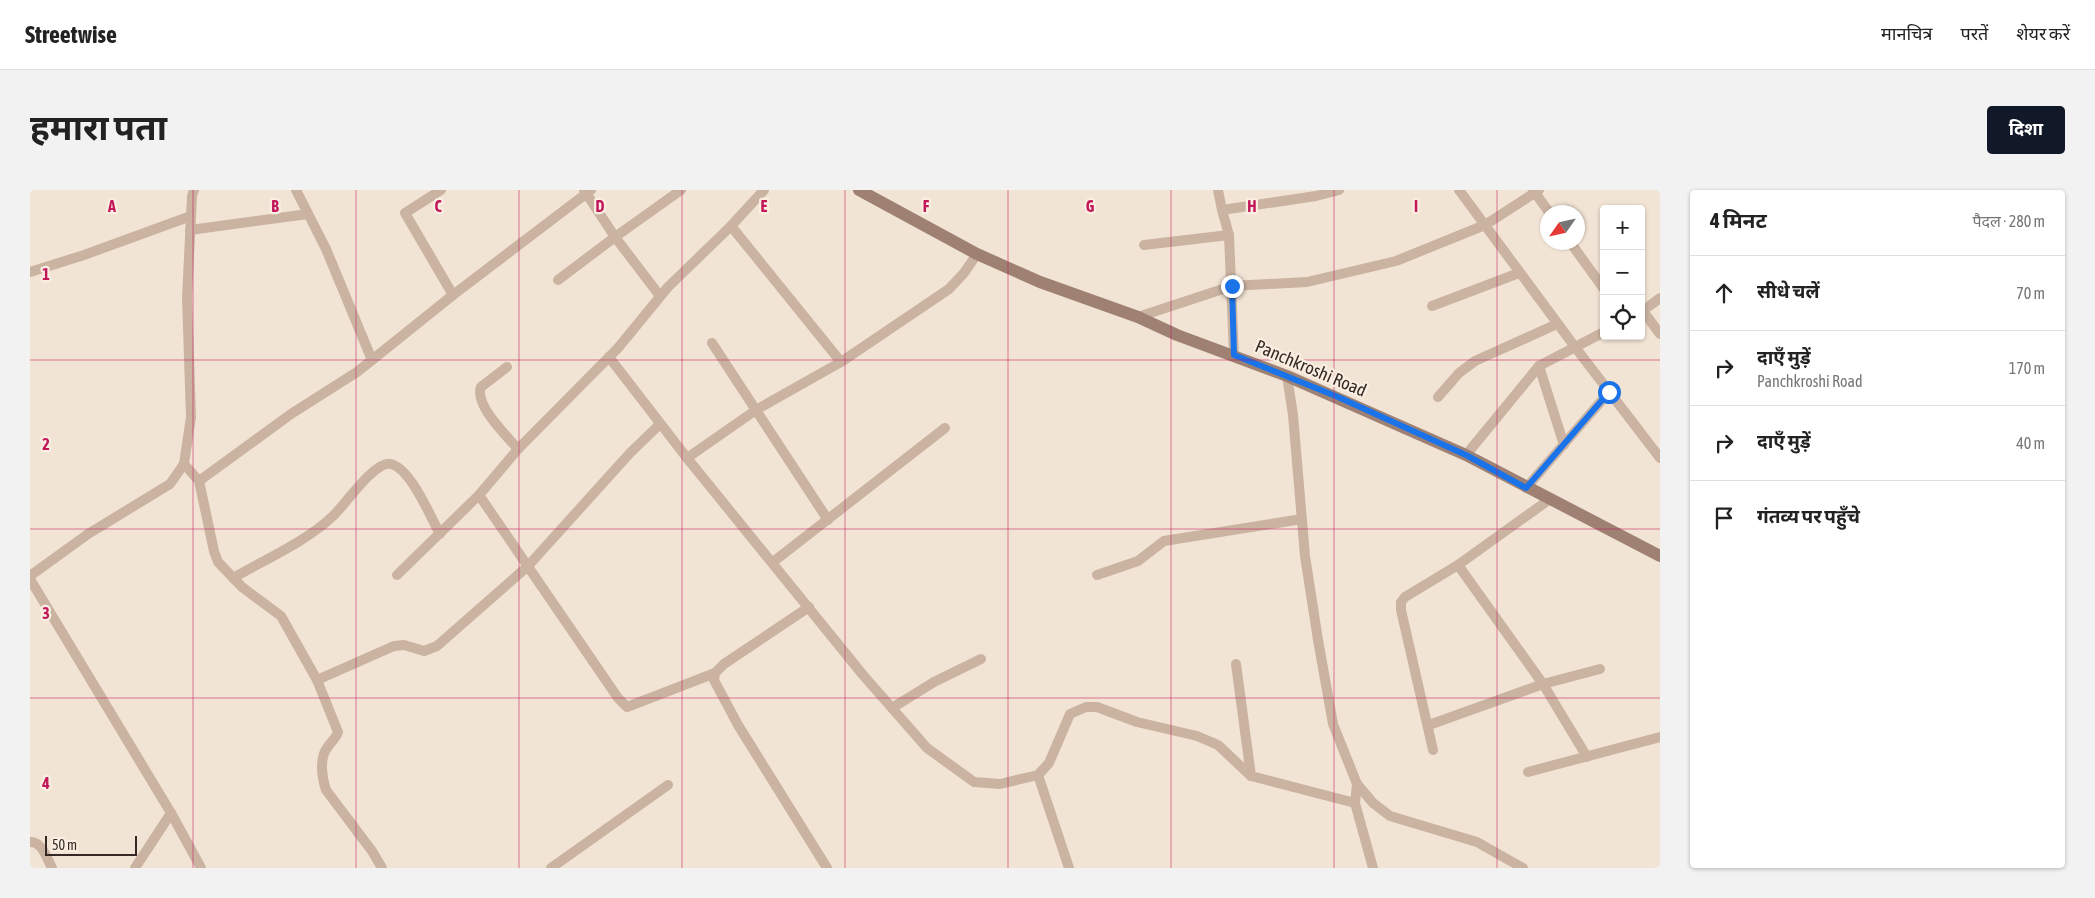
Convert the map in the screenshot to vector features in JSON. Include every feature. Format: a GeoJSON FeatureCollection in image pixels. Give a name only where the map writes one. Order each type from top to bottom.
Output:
{"type":"FeatureCollection","features":[{"type":"Feature","properties":{"kind":"street"},"geometry":{"type":"LineString","coordinates":[[194,190],[187,298],[191,417],[184,464],[170,484],[88,534],[30,577],[171,813],[201,868]]}},
{"type":"Feature","properties":{"kind":"street"},"geometry":{"type":"LineString","coordinates":[[296,190],[326,249],[372,360]]}},
{"type":"Feature","properties":{"kind":"street"},"geometry":{"type":"LineString","coordinates":[[441,190],[405,213],[453,295]]}},
{"type":"Feature","properties":{"kind":"street"},"geometry":{"type":"LineString","coordinates":[[558,280],[681,190]]}},
{"type":"Feature","properties":{"kind":"street"},"geometry":{"type":"LineString","coordinates":[[397,575],[479,495],[518,449],[608,357],[660,296],[731,226],[764,190]]}},
{"type":"Feature","properties":{"kind":"street","name":"Panchkroshi Road"},"geometry":{"type":"LineString","coordinates":[[859,190],[977,254],[1040,282],[1138,317],[1177,335],[1287,376],[1466,455],[1526,488],[1659,554]]}},
{"type":"Feature","properties":{"kind":"street"},"geometry":{"type":"LineString","coordinates":[[1218,190],[1229,235],[1234,355]]}},
{"type":"Feature","properties":{"kind":"street"},"geometry":{"type":"LineString","coordinates":[[1222,210],[1339,190]]}},
{"type":"Feature","properties":{"kind":"street"},"geometry":{"type":"LineString","coordinates":[[1459,190],[1557,324],[1660,458]]}},
{"type":"Feature","properties":{"kind":"street"},"geometry":{"type":"LineString","coordinates":[[199,481],[291,414],[357,372],[587,191],[615,237],[660,296]]}},
{"type":"Feature","properties":{"kind":"street"},"geometry":{"type":"LineString","coordinates":[[1138,317],[1232,286],[1307,282],[1396,261],[1485,225],[1536,191],[1545,205]]}},
{"type":"Feature","properties":{"kind":"street"},"geometry":{"type":"LineString","coordinates":[[190,230],[308,214]]}},
{"type":"Feature","properties":{"kind":"street"},"geometry":{"type":"LineString","coordinates":[[30,272],[84,255],[191,216]]}},
{"type":"Feature","properties":{"kind":"street"},"geometry":{"type":"LineString","coordinates":[[731,226],[841,362]]}},
{"type":"Feature","properties":{"kind":"street"},"geometry":{"type":"LineString","coordinates":[[1144,245],[1229,235]]}},
{"type":"Feature","properties":{"kind":"street"},"geometry":{"type":"LineString","coordinates":[[1576,250],[1600,283]]}},
{"type":"Feature","properties":{"kind":"street"},"geometry":{"type":"LineString","coordinates":[[687,458],[756,410],[841,362],[949,289],[964,273],[977,254]]}},
{"type":"Feature","properties":{"kind":"street"},"geometry":{"type":"LineString","coordinates":[[1432,306],[1520,273]]}},
{"type":"Feature","properties":{"kind":"street"},"geometry":{"type":"LineString","coordinates":[[1645,309],[1660,298]]}},
{"type":"Feature","properties":{"kind":"street"},"geometry":{"type":"LineString","coordinates":[[1645,315],[1660,334]]}},
{"type":"Feature","properties":{"kind":"street"},"geometry":{"type":"LineString","coordinates":[[1438,397],[1459,373],[1475,360],[1557,324]]}},
{"type":"Feature","properties":{"kind":"street"},"geometry":{"type":"LineString","coordinates":[[1466,455],[1539,366],[1600,334]]}},
{"type":"Feature","properties":{"kind":"street"},"geometry":{"type":"LineString","coordinates":[[712,344],[828,520]]}},
{"type":"Feature","properties":{"kind":"street"},"geometry":{"type":"LineString","coordinates":[[608,357],[687,458],[892,708],[927,748],[974,782],[1000,784],[1038,775],[1049,762],[1070,714],[1086,707],[1097,707],[1136,722],[1198,736],[1218,746],[1251,776],[1355,803]]}},
{"type":"Feature","properties":{"kind":"street"},"geometry":{"type":"LineString","coordinates":[[1539,366],[1564,445]]}},
{"type":"Feature","properties":{"kind":"street"},"geometry":{"type":"LineString","coordinates":[[507,367],[481,387],[480,392],[485,409],[518,449]]}},
{"type":"Feature","properties":{"kind":"street"},"geometry":{"type":"LineString","coordinates":[[1287,376],[1293,415],[1308,574],[1333,724],[1357,784],[1373,803],[1390,816],[1477,842],[1523,868]]}},
{"type":"Feature","properties":{"kind":"street"},"geometry":{"type":"LineString","coordinates":[[1526,488],[1609,392]]}},
{"type":"Feature","properties":{"kind":"street"},"geometry":{"type":"LineString","coordinates":[[317,680],[394,646],[404,645],[424,651],[431,650],[528,566],[630,453],[660,424]]}},
{"type":"Feature","properties":{"kind":"street"},"geometry":{"type":"LineString","coordinates":[[773,562],[945,428]]}},
{"type":"Feature","properties":{"kind":"street"},"geometry":{"type":"LineString","coordinates":[[233,578],[317,530],[334,516],[377,467],[388,463],[398,466],[408,476],[440,534]]}},
{"type":"Feature","properties":{"kind":"street"},"geometry":{"type":"LineString","coordinates":[[184,464],[199,481],[218,562],[257,599],[281,616],[317,680],[338,732],[337,738],[325,750],[322,760],[323,780],[326,790],[372,851],[382,868]]}},
{"type":"Feature","properties":{"kind":"street"},"geometry":{"type":"LineString","coordinates":[[479,495],[618,698],[628,707],[715,673],[724,664],[808,607]]}},
{"type":"Feature","properties":{"kind":"street"},"geometry":{"type":"LineString","coordinates":[[1433,750],[1429,725],[1401,610],[1401,602],[1405,597],[1458,565],[1550,499]]}},
{"type":"Feature","properties":{"kind":"street"},"geometry":{"type":"LineString","coordinates":[[1097,575],[1138,562],[1164,541],[1302,519]]}},
{"type":"Feature","properties":{"kind":"street"},"geometry":{"type":"LineString","coordinates":[[1458,565],[1543,684],[1587,756]]}},
{"type":"Feature","properties":{"kind":"street"},"geometry":{"type":"LineString","coordinates":[[892,708],[934,682],[981,659]]}},
{"type":"Feature","properties":{"kind":"street"},"geometry":{"type":"LineString","coordinates":[[1236,664],[1251,776]]}},
{"type":"Feature","properties":{"kind":"street"},"geometry":{"type":"LineString","coordinates":[[1429,725],[1543,684],[1600,669]]}},
{"type":"Feature","properties":{"kind":"street"},"geometry":{"type":"LineString","coordinates":[[715,673],[714,680],[720,694],[827,868]]}},
{"type":"Feature","properties":{"kind":"street"},"geometry":{"type":"LineString","coordinates":[[1528,772],[1660,737]]}},
{"type":"Feature","properties":{"kind":"street"},"geometry":{"type":"LineString","coordinates":[[1038,775],[1070,868]]}},
{"type":"Feature","properties":{"kind":"street"},"geometry":{"type":"LineString","coordinates":[[1357,784],[1355,803],[1373,868]]}},
{"type":"Feature","properties":{"kind":"street"},"geometry":{"type":"LineString","coordinates":[[551,868],[668,785]]}},
{"type":"Feature","properties":{"kind":"street"},"geometry":{"type":"LineString","coordinates":[[135,868],[171,813]]}},
{"type":"Feature","properties":{"kind":"street"},"geometry":{"type":"LineString","coordinates":[[30,842],[40,844],[52,868]]}},
{"type":"Feature","properties":{"kind":"route"},"geometry":{"type":"LineString","coordinates":[[1232,286],[1234,355],[1338,397],[1466,455],[1526,488],[1609,392]]}}]}
